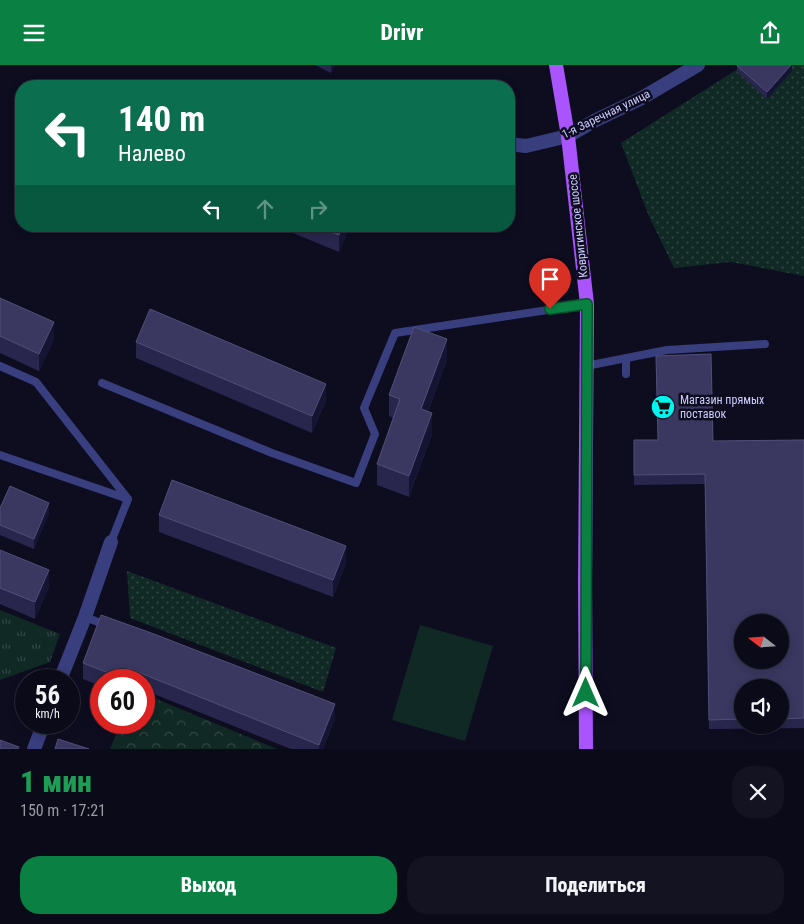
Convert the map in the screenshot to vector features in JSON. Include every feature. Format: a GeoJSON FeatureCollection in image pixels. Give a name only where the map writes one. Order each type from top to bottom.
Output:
{"type":"FeatureCollection","features":[{"type":"Feature","properties":{"kind":"main road","name":"Ковригинское шоссе"},"geometry":{"type":"LineString","coordinates":[[556,65],[568,136],[587,304],[586,749]]}},
{"type":"Feature","properties":{"kind":"street","name":"1-я Заречная улица"},"geometry":{"type":"LineString","coordinates":[[515,145],[526,146],[568,136],[640,99],[698,65]]}},
{"type":"Feature","properties":{"kind":"street"},"geometry":{"type":"LineString","coordinates":[[64,669],[111,543]]}},
{"type":"Feature","properties":{"kind":"street"},"geometry":{"type":"LineString","coordinates":[[34,749],[40,734]]}},
{"type":"Feature","properties":{"kind":"lane"},"geometry":{"type":"LineString","coordinates":[[102,383],[272,453],[356,483],[375,434],[364,409],[395,333],[587,304]]}},
{"type":"Feature","properties":{"kind":"lane"},"geometry":{"type":"LineString","coordinates":[[586,366],[667,350],[765,344]]}},
{"type":"Feature","properties":{"kind":"lane"},"geometry":{"type":"LineString","coordinates":[[626,358],[626,374]]}},
{"type":"Feature","properties":{"kind":"lane"},"geometry":{"type":"LineString","coordinates":[[0,366],[36,382],[128,499]]}},
{"type":"Feature","properties":{"kind":"lane"},"geometry":{"type":"LineString","coordinates":[[0,455],[128,499]]}},
{"type":"Feature","properties":{"kind":"lane"},"geometry":{"type":"LineString","coordinates":[[111,543],[128,499]]}},
{"type":"Feature","properties":{"kind":"lane"},"geometry":{"type":"LineString","coordinates":[[85,617],[112,627]]}},
{"type":"Feature","properties":{"kind":"green space"},"geometry":{"type":"Polygon","coordinates":[[[744,65],[804,65],[804,276],[731,262],[674,268],[648,214],[621,143],[744,65]]]}},
{"type":"Feature","properties":{"kind":"green space"},"geometry":{"type":"Polygon","coordinates":[[[127,571],[336,648],[323,692],[130,618],[127,571]]]}},
{"type":"Feature","properties":{"kind":"green space"},"geometry":{"type":"Polygon","coordinates":[[[0,610],[60,634],[50,662],[31,669],[15,669],[15,675],[0,680],[0,610]]]}},
{"type":"Feature","properties":{"kind":"green space"},"geometry":{"type":"Polygon","coordinates":[[[420,625],[493,646],[465,741],[392,720],[420,625]]]}},
{"type":"Feature","properties":{"kind":"green space"},"geometry":{"type":"Polygon","coordinates":[[[155,699],[277,749],[110,749],[116,734],[155,734],[155,699]]]}},
{"type":"Feature","properties":{"kind":"building"},"geometry":{"type":"Polygon","coordinates":[[[737,65],[791,65],[767,92],[737,65]]]}},
{"type":"Feature","properties":{"kind":"building"},"geometry":{"type":"Polygon","coordinates":[[[0,298],[54,322],[39,354],[0,336],[0,298]]]}},
{"type":"Feature","properties":{"kind":"building"},"geometry":{"type":"Polygon","coordinates":[[[150,309],[326,384],[312,416],[136,342],[150,309]]]}},
{"type":"Feature","properties":{"kind":"building"},"geometry":{"type":"Polygon","coordinates":[[[414,327],[447,339],[421,409],[432,413],[409,476],[377,464],[400,399],[389,395],[414,327]]]}},
{"type":"Feature","properties":{"kind":"building"},"geometry":{"type":"Polygon","coordinates":[[[711,354],[713,441],[804,440],[804,718],[789,719],[789,679],[734,679],[734,719],[709,720],[705,474],[634,475],[634,440],[658,440],[656,356],[711,354]]]}},
{"type":"Feature","properties":{"kind":"building"},"geometry":{"type":"Polygon","coordinates":[[[172,480],[346,546],[333,580],[159,515],[172,480]]]}},
{"type":"Feature","properties":{"kind":"building"},"geometry":{"type":"Polygon","coordinates":[[[10,486],[49,503],[34,539],[0,525],[0,508],[10,486]]]}},
{"type":"Feature","properties":{"kind":"building"},"geometry":{"type":"Polygon","coordinates":[[[0,550],[49,570],[35,602],[0,588],[0,550]]]}},
{"type":"Feature","properties":{"kind":"building"},"geometry":{"type":"Polygon","coordinates":[[[101,615],[335,704],[319,745],[155,679],[155,669],[98,669],[83,663],[101,615]]]}},
{"type":"Feature","properties":{"kind":"building"},"geometry":{"type":"Polygon","coordinates":[[[58,739],[89,749],[55,749],[58,739]]]}},
{"type":"Feature","properties":{"kind":"building"},"geometry":{"type":"Polygon","coordinates":[[[0,740],[19,747],[18,749],[0,749],[0,740]]]}},
{"type":"Feature","properties":{"kind":"place","name":"Магазин прямых поставок"},"geometry":{"type":"Point","coordinates":[663,407]}},
{"type":"Feature","properties":{"kind":"route"},"geometry":{"type":"LineString","coordinates":[[550,309],[587,304],[586,693]]}}]}
